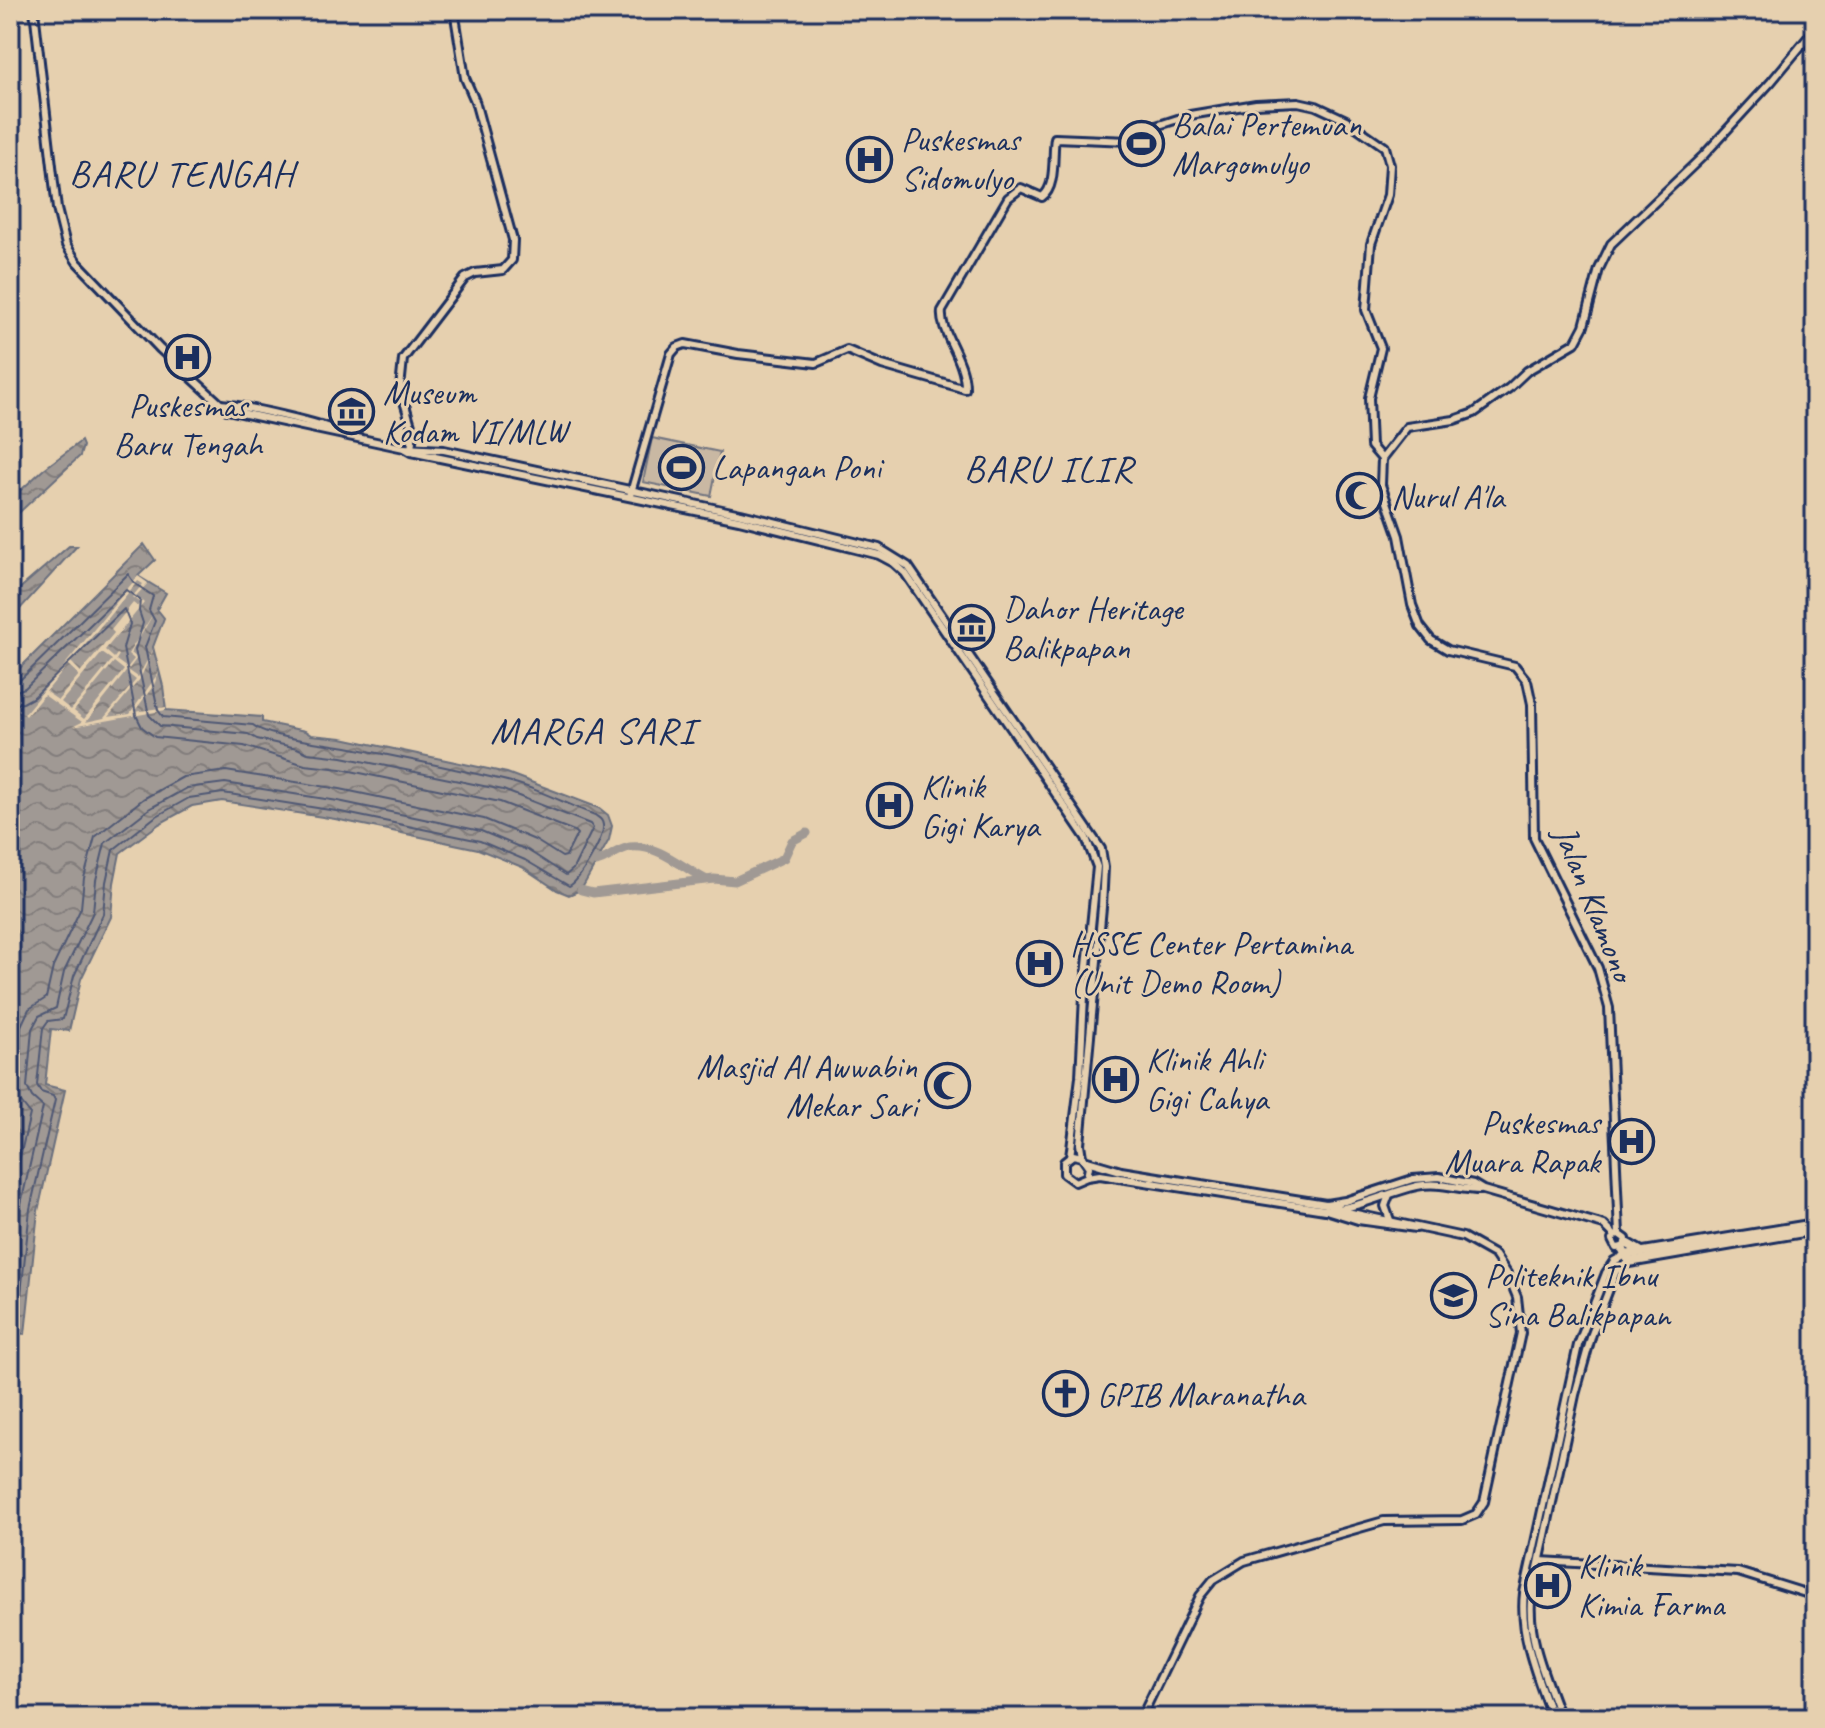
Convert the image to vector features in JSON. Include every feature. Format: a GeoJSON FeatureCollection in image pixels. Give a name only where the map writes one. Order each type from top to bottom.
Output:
{"type":"FeatureCollection","features":[{"type":"Feature","properties":{"kind":"highway"},"geometry":{"type":"LineString","coordinates":[[1626,1252],[1815,1227]]}},
{"type":"Feature","properties":{"kind":"highway"},"geometry":{"type":"LineString","coordinates":[[1626,1252],[1815,1227]]}},
{"type":"Feature","properties":{"kind":"main road"},"geometry":{"type":"LineString","coordinates":[[34,10],[55,194],[66,245],[77,262],[129,318],[227,410],[307,429],[340,433],[741,514],[879,548],[906,563],[1023,740]]}},
{"type":"Feature","properties":{"kind":"main road"},"geometry":{"type":"LineString","coordinates":[[412,449],[413,432],[400,388],[403,359],[465,278],[475,273],[503,270],[512,260],[513,240],[475,101],[465,78],[454,10]]}},
{"type":"Feature","properties":{"kind":"main road"},"geometry":{"type":"LineString","coordinates":[[1382,459],[1407,427],[1454,420],[1474,413],[1527,371],[1575,343],[1584,326],[1599,269],[1611,244],[1703,156],[1815,29]]}},
{"type":"Feature","properties":{"kind":"main road","name":"Jalan Klamono"},"geometry":{"type":"LineString","coordinates":[[631,493],[671,354],[685,344],[813,363],[824,362],[847,350],[882,365],[965,389],[962,363],[941,319],[942,311],[1008,198],[1021,188],[1042,197],[1047,193],[1055,138],[1130,141],[1144,130],[1190,115],[1256,104],[1304,103],[1323,109],[1363,130],[1382,144],[1389,155],[1388,195],[1371,244],[1366,307],[1381,348],[1369,398],[1371,446],[1382,459],[1382,489],[1399,536],[1412,605],[1420,626],[1431,640],[1448,650],[1512,665],[1522,673],[1529,685],[1532,704],[1533,834],[1598,968],[1609,1008],[1615,1237],[1609,1266],[1578,1345],[1522,1612],[1529,1648],[1552,1718]]}},
{"type":"Feature","properties":{"kind":"main road"},"geometry":{"type":"LineString","coordinates":[[219,404],[312,422],[335,428],[340,433]]}},
{"type":"Feature","properties":{"kind":"main road"},"geometry":{"type":"LineString","coordinates":[[631,493],[859,549],[894,563],[905,573],[1100,845],[1104,867],[1084,996],[1080,1077],[1070,1157],[1063,1166],[1066,1178],[1077,1182],[1100,1175],[1256,1196],[1338,1209],[1463,1237],[1484,1247],[1500,1261],[1517,1297],[1521,1321],[1519,1343],[1485,1498],[1478,1512],[1458,1519],[1384,1521],[1244,1561],[1224,1572],[1206,1587],[1191,1610],[1141,1718]]}},
{"type":"Feature","properties":{"kind":"main road"},"geometry":{"type":"LineString","coordinates":[[1087,1177],[1089,1171],[1080,1144],[1098,906]]}},
{"type":"Feature","properties":{"kind":"main road"},"geometry":{"type":"LineString","coordinates":[[1070,1157],[1121,1171],[1256,1196]]}},
{"type":"Feature","properties":{"kind":"main road"},"geometry":{"type":"LineString","coordinates":[[1327,1207],[1418,1178],[1448,1178],[1473,1184],[1483,1190]]}},
{"type":"Feature","properties":{"kind":"main road"},"geometry":{"type":"LineString","coordinates":[[1338,1209],[1419,1186],[1439,1184],[1483,1190],[1604,1225],[1615,1237],[1616,1248],[1626,1252]]}},
{"type":"Feature","properties":{"kind":"main road"},"geometry":{"type":"LineString","coordinates":[[1389,1195],[1385,1206],[1390,1220]]}},
{"type":"Feature","properties":{"kind":"main road"},"geometry":{"type":"LineString","coordinates":[[1327,1207],[1358,1220],[1407,1229],[1419,1228]]}},
{"type":"Feature","properties":{"kind":"main road"},"geometry":{"type":"LineString","coordinates":[[1560,1718],[1535,1649],[1530,1616],[1575,1395],[1592,1334],[1626,1252],[1625,1237],[1615,1237]]}},
{"type":"Feature","properties":{"kind":"main road"},"geometry":{"type":"LineString","coordinates":[[1609,1266],[1626,1252]]}},
{"type":"Feature","properties":{"kind":"main road"},"geometry":{"type":"LineString","coordinates":[[1540,1561],[1738,1572],[1815,1596]]}},
{"type":"Feature","properties":{"kind":"shaded area","name":"Lapangan Poni"},"geometry":{"type":"Polygon","coordinates":[[[652,438],[720,452],[711,496],[643,482],[652,438]]]}},
{"type":"Feature","properties":{"kind":"water"},"geometry":{"type":"Polygon","coordinates":[[[81,441],[80,456],[10,521],[10,500],[81,441]]]}},
{"type":"Feature","properties":{"kind":"water"},"geometry":{"type":"Polygon","coordinates":[[[144,544],[155,560],[138,576],[166,593],[157,609],[164,618],[153,647],[166,710],[262,717],[262,722],[311,735],[342,738],[507,773],[599,808],[608,815],[612,826],[609,840],[581,890],[569,895],[522,867],[478,849],[335,819],[222,801],[192,806],[159,824],[120,853],[111,917],[81,979],[69,1031],[51,1029],[45,1085],[65,1090],[38,1211],[25,1334],[14,1333],[10,1357],[10,678],[144,544]]]}},
{"type":"Feature","properties":{"kind":"water"},"geometry":{"type":"Polygon","coordinates":[[[69,546],[77,546],[10,620],[10,597],[69,546]]]}},
{"type":"Feature","properties":{"kind":"pier"},"geometry":{"type":"Polygon","coordinates":[[[138,576],[148,583],[136,596],[144,603],[105,650],[114,658],[119,655],[116,660],[127,668],[134,659],[128,654],[156,609],[131,653],[137,658],[128,670],[138,677],[154,648],[140,679],[108,717],[130,714],[159,672],[154,685],[134,712],[166,707],[166,710],[72,727],[82,722],[44,695],[26,716],[24,714],[138,576]],[[138,581],[71,662],[81,672],[114,633],[111,630],[133,603],[137,606],[140,603],[132,597],[143,584],[138,581]],[[102,653],[61,702],[71,710],[112,660],[102,653]],[[114,662],[74,711],[84,719],[124,670],[114,662]],[[68,665],[46,692],[58,700],[79,675],[68,665]],[[126,672],[86,722],[104,718],[136,680],[126,672]]]}},
{"type":"Feature","properties":{"kind":"waterway"},"geometry":{"type":"LineString","coordinates":[[581,890],[593,893],[714,879],[735,881],[784,858],[792,841],[807,833]]}},
{"type":"Feature","properties":{"kind":"waterway"},"geometry":{"type":"LineString","coordinates":[[596,862],[625,848],[641,847],[660,853],[705,879]]}},
{"type":"Feature","properties":{"kind":"place","name":"Balai Pertemuan Margomulyo"},"geometry":{"type":"Point","coordinates":[1141,144]}},
{"type":"Feature","properties":{"kind":"place","name":"Puskesmas Sidomulyo"},"geometry":{"type":"Point","coordinates":[870,159]}},
{"type":"Feature","properties":{"kind":"place","name":"Puskesmas Baru Tengah"},"geometry":{"type":"Point","coordinates":[188,357]}},
{"type":"Feature","properties":{"kind":"place","name":"Museum Kodam VI/MLW"},"geometry":{"type":"Point","coordinates":[352,412]}},
{"type":"Feature","properties":{"kind":"place","name":"Lapangan Poni"},"geometry":{"type":"Point","coordinates":[681,467]}},
{"type":"Feature","properties":{"kind":"place","name":"Nurul A'la"},"geometry":{"type":"Point","coordinates":[1360,496]}},
{"type":"Feature","properties":{"kind":"place","name":"Dahor Heritage Balikpapan"},"geometry":{"type":"Point","coordinates":[972,628]}},
{"type":"Feature","properties":{"kind":"place","name":"Klinik Gigi Karya"},"geometry":{"type":"Point","coordinates":[890,806]}},
{"type":"Feature","properties":{"kind":"place","name":"HSSE Center Pertamina (Unit Demo Room)"},"geometry":{"type":"Point","coordinates":[1039,963]}},
{"type":"Feature","properties":{"kind":"place","name":"Klinik Ahli Gigi Cahya"},"geometry":{"type":"Point","coordinates":[1115,1079]}},
{"type":"Feature","properties":{"kind":"place","name":"Masjid Al Awwabin Mekar Sari"},"geometry":{"type":"Point","coordinates":[948,1086]}},
{"type":"Feature","properties":{"kind":"place","name":"Puskesmas Muara Rapak"},"geometry":{"type":"Point","coordinates":[1631,1142]}},
{"type":"Feature","properties":{"kind":"place","name":"Politeknik Ibnu Sina Balikpapan"},"geometry":{"type":"Point","coordinates":[1454,1295]}},
{"type":"Feature","properties":{"kind":"place","name":"GPIB Maranatha"},"geometry":{"type":"Point","coordinates":[1066,1394]}},
{"type":"Feature","properties":{"kind":"place","name":"Klinik Kimia Farma"},"geometry":{"type":"Point","coordinates":[1547,1585]}},
{"type":"Feature","properties":{"kind":"district","name":"BARU TENGAH"},"geometry":{"type":"Point","coordinates":[182,173]}},
{"type":"Feature","properties":{"kind":"district","name":"BARU ILIR"},"geometry":{"type":"Point","coordinates":[1049,468]}},
{"type":"Feature","properties":{"kind":"district","name":"MARGA SARI"},"geometry":{"type":"Point","coordinates":[593,730]}}]}
